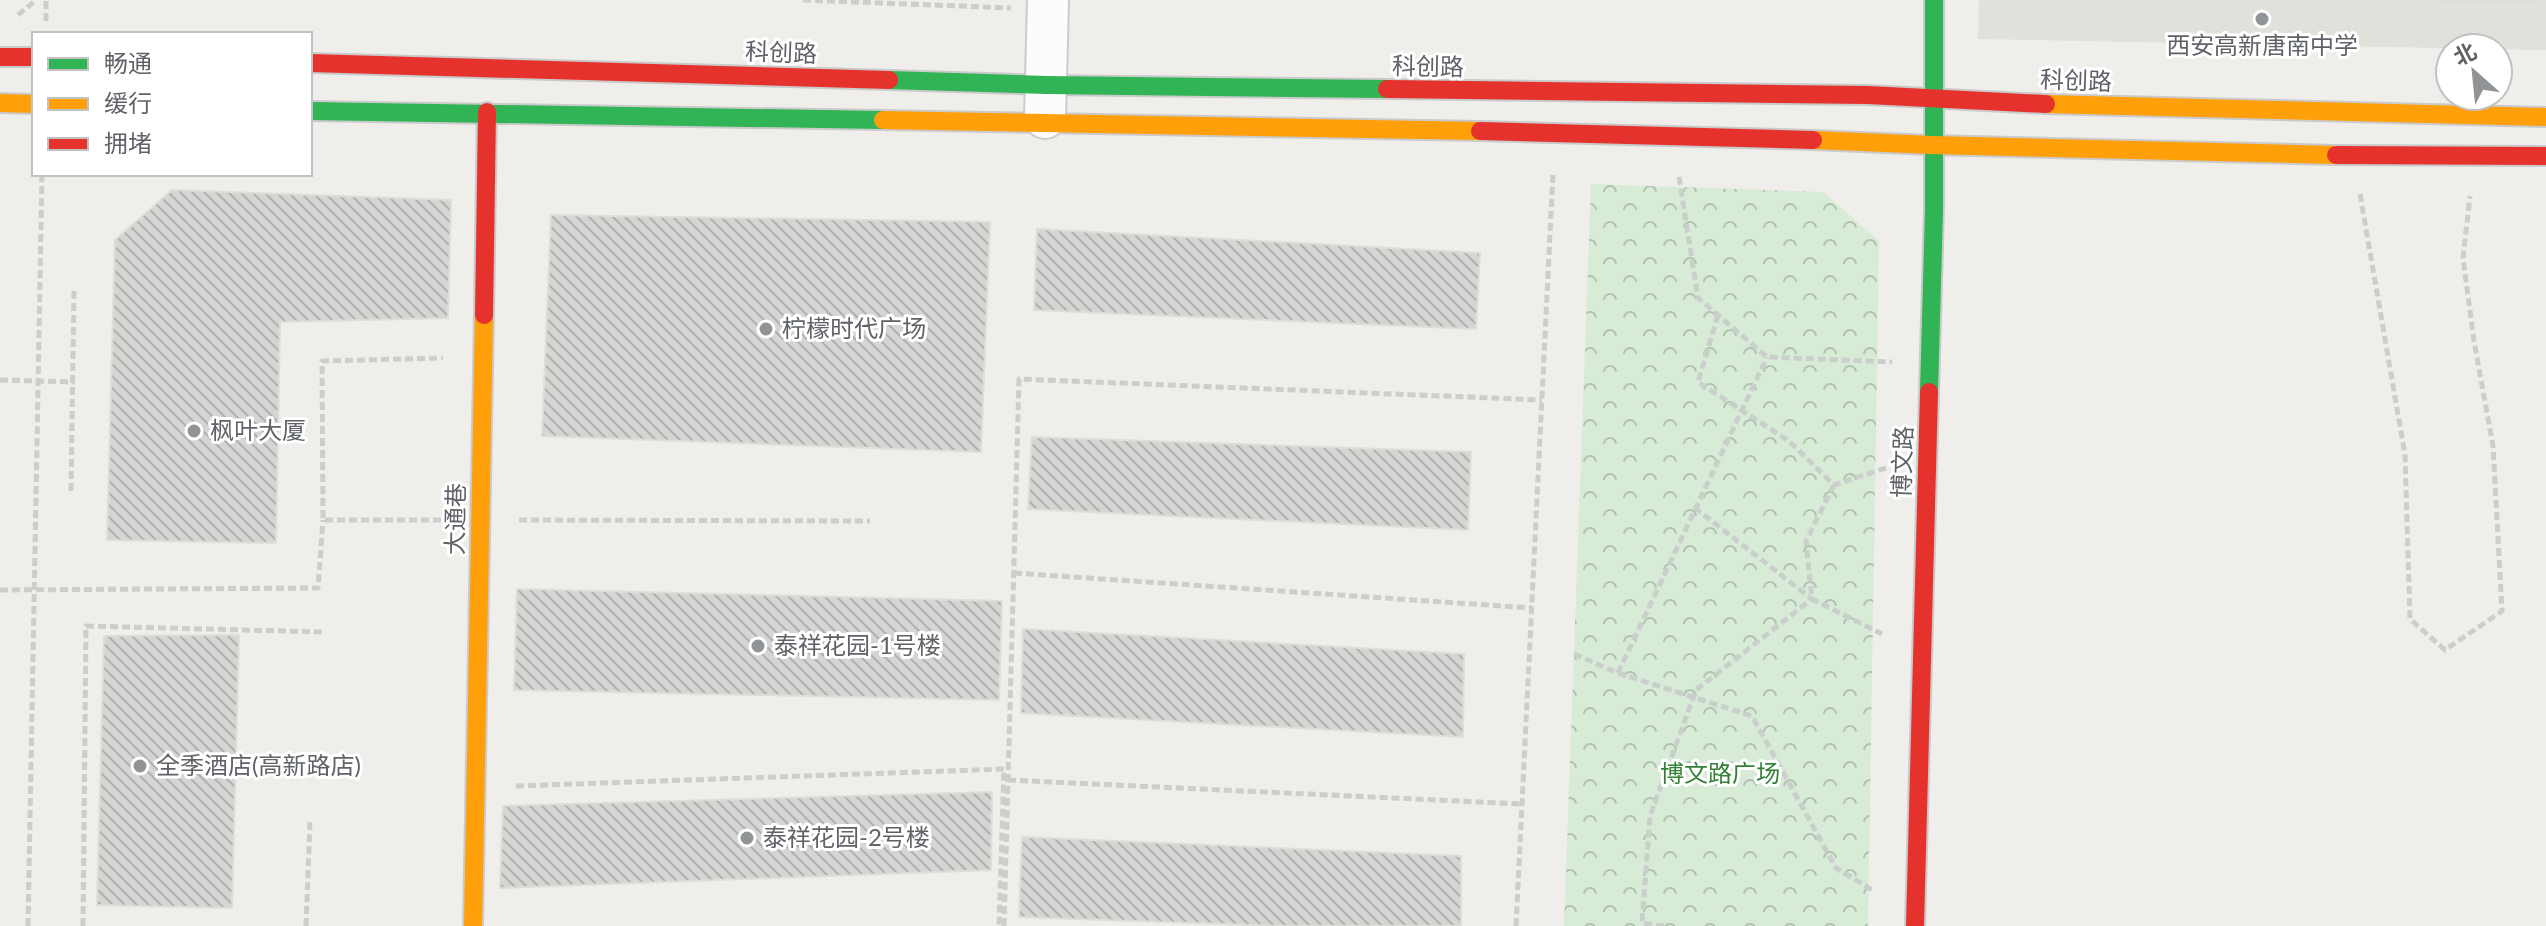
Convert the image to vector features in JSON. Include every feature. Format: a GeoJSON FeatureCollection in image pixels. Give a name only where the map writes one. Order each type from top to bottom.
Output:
{"type":"FeatureCollection","features":[{"type":"Feature","properties":{"kind":"street","name":"博文路"},"geometry":{"type":"LineString","coordinates":[[1915,921],[1934,210],[1934,0]]}},
{"type":"Feature","properties":{"kind":"street"},"geometry":{"type":"LineString","coordinates":[[1045,104],[1048,5]]}},
{"type":"Feature","properties":{"kind":"street"},"geometry":{"type":"LineString","coordinates":[[0,57],[32,57]]}},
{"type":"Feature","properties":{"kind":"street","name":"科创路"},"geometry":{"type":"LineString","coordinates":[[312,63],[1555,133],[2244,154],[2546,156]]}},
{"type":"Feature","properties":{"kind":"street","name":"科创路"},"geometry":{"type":"LineString","coordinates":[[312,111],[487,112],[1868,95],[2017,103],[2546,117]]}},
{"type":"Feature","properties":{"kind":"street"},"geometry":{"type":"LineString","coordinates":[[0,103],[32,104]]}},
{"type":"Feature","properties":{"kind":"street","name":"大通巷"},"geometry":{"type":"LineString","coordinates":[[473,926],[487,112]]}},
{"type":"Feature","properties":{"kind":"path"},"geometry":{"type":"LineString","coordinates":[[803,0],[1048,5]]}},
{"type":"Feature","properties":{"kind":"path"},"geometry":{"type":"LineString","coordinates":[[1516,926],[1555,133]]}},
{"type":"Feature","properties":{"kind":"path"},"geometry":{"type":"LineString","coordinates":[[1673,136],[1698,298],[1767,357],[1930,363]]}},
{"type":"Feature","properties":{"kind":"path"},"geometry":{"type":"LineString","coordinates":[[2353,154],[2405,455],[2410,619],[2445,650],[2502,611],[2493,446],[2463,258],[2470,190],[2499,154]]}},
{"type":"Feature","properties":{"kind":"path"},"geometry":{"type":"LineString","coordinates":[[28,926],[42,176]]}},
{"type":"Feature","properties":{"kind":"path"},"geometry":{"type":"LineString","coordinates":[[71,491],[74,290]]}},
{"type":"Feature","properties":{"kind":"path"},"geometry":{"type":"LineString","coordinates":[[1718,315],[1698,382],[1789,441],[1834,485]]}},
{"type":"Feature","properties":{"kind":"path"},"geometry":{"type":"LineString","coordinates":[[1618,673],[1767,357]]}},
{"type":"Feature","properties":{"kind":"path"},"geometry":{"type":"LineString","coordinates":[[1002,926],[1019,379],[1542,400]]}},
{"type":"Feature","properties":{"kind":"path"},"geometry":{"type":"LineString","coordinates":[[0,380],[74,382]]}},
{"type":"Feature","properties":{"kind":"path"},"geometry":{"type":"LineString","coordinates":[[1812,599],[1806,541],[1834,485],[1927,455]]}},
{"type":"Feature","properties":{"kind":"path"},"geometry":{"type":"LineString","coordinates":[[1695,508],[1812,599],[1922,654]]}},
{"type":"Feature","properties":{"kind":"path"},"geometry":{"type":"LineString","coordinates":[[0,590],[318,588],[323,520]]}},
{"type":"Feature","properties":{"kind":"path"},"geometry":{"type":"LineString","coordinates":[[1014,573],[1532,608]]}},
{"type":"Feature","properties":{"kind":"path"},"geometry":{"type":"LineString","coordinates":[[1664,926],[1642,923],[1650,816],[1696,690],[1812,599]]}},
{"type":"Feature","properties":{"kind":"path"},"geometry":{"type":"LineString","coordinates":[[83,926],[86,626],[323,632]]}},
{"type":"Feature","properties":{"kind":"path"},"geometry":{"type":"LineString","coordinates":[[1574,654],[1618,673],[1752,716],[1836,868],[1915,921]]}},
{"type":"Feature","properties":{"kind":"path"},"geometry":{"type":"LineString","coordinates":[[475,787],[1004,769],[1002,926]]}},
{"type":"Feature","properties":{"kind":"path"},"geometry":{"type":"LineString","coordinates":[[1008,780],[1522,804]]}},
{"type":"Feature","properties":{"kind":"path"},"geometry":{"type":"LineString","coordinates":[[306,926],[310,821]]}},
{"type":"Feature","properties":{"kind":"shaded area","name":"西安高新唐南中学"},"geometry":{"type":"Polygon","coordinates":[[[1979,0],[2546,0],[2546,50],[2514,49],[2514,32],[2434,32],[2434,48],[1978,39],[1979,0]]]}},
{"type":"Feature","properties":{"kind":"green space","name":"博文路广场"},"geometry":{"type":"Polygon","coordinates":[[[1591,184],[1823,192],[1879,241],[1868,926],[1564,926],[1591,184]]]}},
{"type":"Feature","properties":{"kind":"building"},"geometry":{"type":"Polygon","coordinates":[[[2412,0],[2533,0],[2533,2],[2412,0]]]}},
{"type":"Feature","properties":{"kind":"building","name":"枫叶大厦"},"geometry":{"type":"Polygon","coordinates":[[[172,190],[451,200],[448,318],[280,322],[276,543],[107,540],[115,240],[172,190]]]}},
{"type":"Feature","properties":{"kind":"building","name":"柠檬时代广场"},"geometry":{"type":"Polygon","coordinates":[[[551,215],[990,222],[981,452],[542,436],[551,215]]]}},
{"type":"Feature","properties":{"kind":"building"},"geometry":{"type":"Polygon","coordinates":[[[1037,229],[1480,253],[1476,329],[1034,310],[1037,229]]]}},
{"type":"Feature","properties":{"kind":"building"},"geometry":{"type":"Polygon","coordinates":[[[1032,437],[1471,452],[1468,530],[1028,509],[1032,437]]]}},
{"type":"Feature","properties":{"kind":"building","name":"泰祥花园-1号楼"},"geometry":{"type":"Polygon","coordinates":[[[517,589],[1002,601],[999,700],[514,690],[517,589]]]}},
{"type":"Feature","properties":{"kind":"building"},"geometry":{"type":"Polygon","coordinates":[[[1023,629],[1464,654],[1463,737],[1021,713],[1023,629]]]}},
{"type":"Feature","properties":{"kind":"building"},"geometry":{"type":"Polygon","coordinates":[[[239,635],[232,908],[97,905],[104,636],[239,635]]]}},
{"type":"Feature","properties":{"kind":"building","name":"泰祥花园-2号楼"},"geometry":{"type":"Polygon","coordinates":[[[992,792],[991,870],[500,888],[503,806],[992,792]]]}},
{"type":"Feature","properties":{"kind":"building"},"geometry":{"type":"Polygon","coordinates":[[[1022,837],[1461,856],[1461,926],[1276,926],[1019,917],[1022,837]]]}},
{"type":"Feature","properties":{"kind":"traffic: fast"},"geometry":{"type":"LineString","coordinates":[[1929,392],[1934,210],[1934,0]]}},
{"type":"Feature","properties":{"kind":"traffic: fast"},"geometry":{"type":"LineString","coordinates":[[889,80],[1387,89]]}},
{"type":"Feature","properties":{"kind":"traffic: fast"},"geometry":{"type":"LineString","coordinates":[[312,111],[883,120]]}},
{"type":"Feature","properties":{"kind":"traffic: slow"},"geometry":{"type":"LineString","coordinates":[[0,103],[32,104]]}},
{"type":"Feature","properties":{"kind":"traffic: slow"},"geometry":{"type":"LineString","coordinates":[[2046,104],[2546,117]]}},
{"type":"Feature","properties":{"kind":"traffic: slow"},"geometry":{"type":"LineString","coordinates":[[883,120],[1480,131]]}},
{"type":"Feature","properties":{"kind":"traffic: slow"},"geometry":{"type":"LineString","coordinates":[[1813,140],[2336,155]]}},
{"type":"Feature","properties":{"kind":"traffic: slow"},"geometry":{"type":"LineString","coordinates":[[473,926],[484,315]]}},
{"type":"Feature","properties":{"kind":"traffic: jam"},"geometry":{"type":"LineString","coordinates":[[0,57],[32,57]]}},
{"type":"Feature","properties":{"kind":"traffic: jam"},"geometry":{"type":"LineString","coordinates":[[312,63],[889,80]]}},
{"type":"Feature","properties":{"kind":"traffic: jam"},"geometry":{"type":"LineString","coordinates":[[1387,89],[1868,95],[2046,104]]}},
{"type":"Feature","properties":{"kind":"traffic: jam"},"geometry":{"type":"LineString","coordinates":[[484,315],[487,112]]}},
{"type":"Feature","properties":{"kind":"traffic: jam"},"geometry":{"type":"LineString","coordinates":[[1480,131],[1813,140]]}},
{"type":"Feature","properties":{"kind":"traffic: jam"},"geometry":{"type":"LineString","coordinates":[[2336,155],[2546,156]]}},
{"type":"Feature","properties":{"kind":"traffic: jam"},"geometry":{"type":"LineString","coordinates":[[1915,926],[1929,392]]}},
{"type":"Feature","properties":{"kind":"place","name":"西安高新唐南中学"},"geometry":{"type":"Point","coordinates":[2262,19]}},
{"type":"Feature","properties":{"kind":"place","name":"柠檬时代广场"},"geometry":{"type":"Point","coordinates":[766,329]}},
{"type":"Feature","properties":{"kind":"place","name":"枫叶大厦"},"geometry":{"type":"Point","coordinates":[194,431]}},
{"type":"Feature","properties":{"kind":"place","name":"泰祥花园-1号楼"},"geometry":{"type":"Point","coordinates":[758,646]}},
{"type":"Feature","properties":{"kind":"place","name":"全季酒店(高新路店)"},"geometry":{"type":"Point","coordinates":[140,766]}},
{"type":"Feature","properties":{"kind":"place","name":"泰祥花园-2号楼"},"geometry":{"type":"Point","coordinates":[747,838]}}]}
